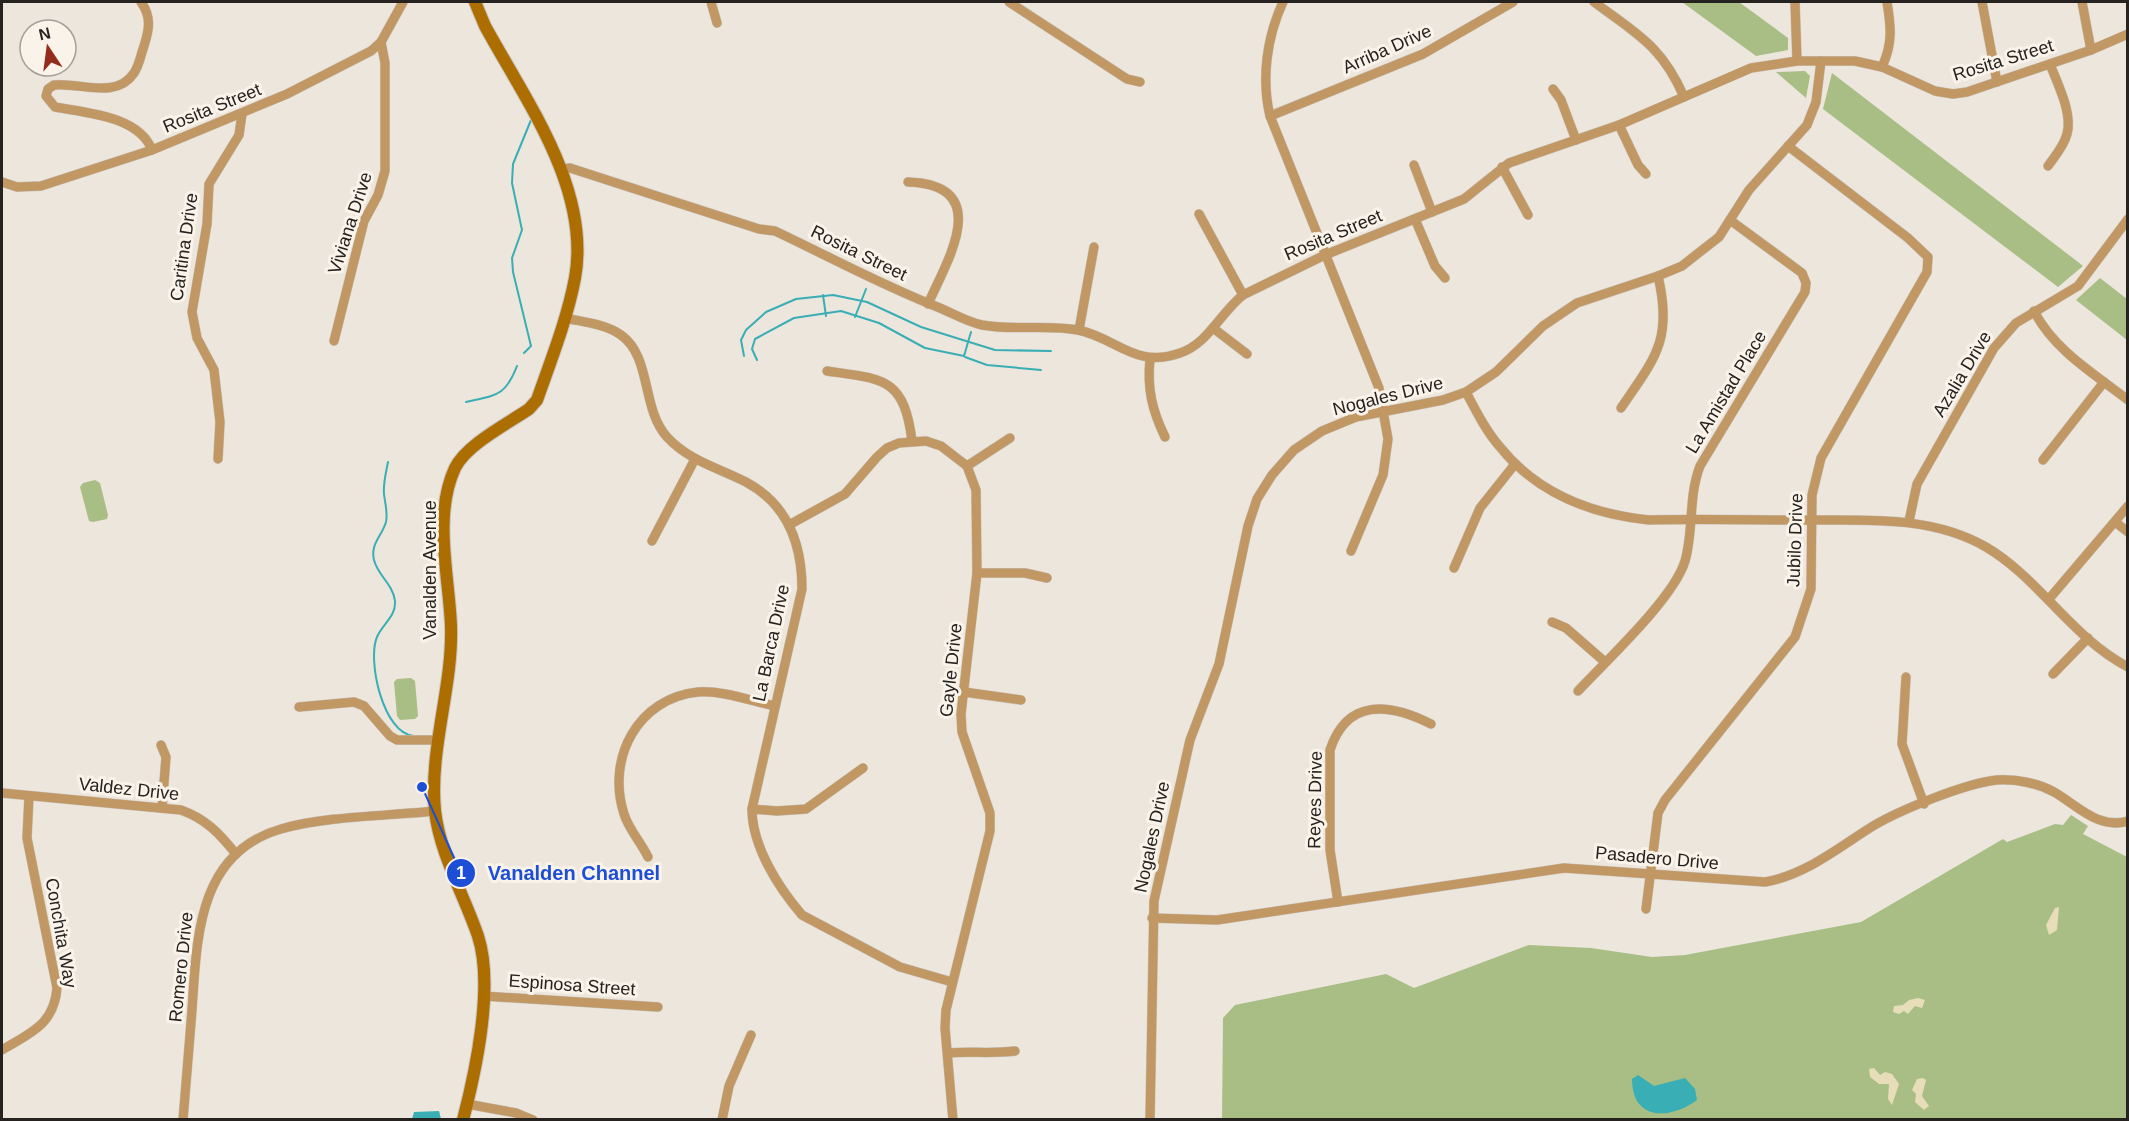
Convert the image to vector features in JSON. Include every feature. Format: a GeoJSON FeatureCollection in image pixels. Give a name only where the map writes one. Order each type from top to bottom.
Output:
{"type":"FeatureCollection","features":[{"type":"Feature","properties":{"kind":"main road","name":"Vanalden Avenue"},"geometry":{"type":"LineString","coordinates":[[463,1119],[476,1061],[483,996],[481,949],[444,848],[435,811],[439,740],[451,628],[445,539],[449,483],[455,466],[466,452],[529,409],[537,400],[565,318],[575,277],[577,238],[571,196],[563,169],[485,26],[475,2]]}},
{"type":"Feature","properties":{"kind":"street"},"geometry":{"type":"LineString","coordinates":[[141,2],[149,17],[149,30],[135,72],[124,83],[109,88],[54,85],[48,89],[46,96],[55,107],[98,115],[125,124],[145,135],[152,150]]}},
{"type":"Feature","properties":{"kind":"street","name":"Rosita Street"},"geometry":{"type":"LineString","coordinates":[[2,183],[17,187],[42,186],[152,150],[242,114],[371,51],[381,42],[403,2]]}},
{"type":"Feature","properties":{"kind":"street"},"geometry":{"type":"LineString","coordinates":[[711,2],[717,23]]}},
{"type":"Feature","properties":{"kind":"street"},"geometry":{"type":"LineString","coordinates":[[1009,2],[1127,80],[1140,82]]}},
{"type":"Feature","properties":{"kind":"street"},"geometry":{"type":"LineString","coordinates":[[1283,2],[1274,25],[1266,66],[1265,92],[1270,116],[1379,388],[1388,439],[1383,475],[1351,551]]}},
{"type":"Feature","properties":{"kind":"street","name":"Arriba Drive"},"geometry":{"type":"LineString","coordinates":[[1270,116],[1423,54],[1513,2]]}},
{"type":"Feature","properties":{"kind":"street"},"geometry":{"type":"LineString","coordinates":[[1594,2],[1656,49],[1672,70],[1684,97]]}},
{"type":"Feature","properties":{"kind":"street"},"geometry":{"type":"LineString","coordinates":[[1795,2],[1797,61]]}},
{"type":"Feature","properties":{"kind":"street"},"geometry":{"type":"LineString","coordinates":[[1882,66],[1891,45],[1892,33],[1887,2]]}},
{"type":"Feature","properties":{"kind":"street"},"geometry":{"type":"LineString","coordinates":[[1982,2],[1997,82]]}},
{"type":"Feature","properties":{"kind":"street"},"geometry":{"type":"LineString","coordinates":[[2082,2],[2091,50]]}},
{"type":"Feature","properties":{"kind":"street","name":"Rosita Street"},"geometry":{"type":"LineString","coordinates":[[563,169],[570,168],[759,229],[775,231],[928,304],[988,326],[1079,330],[1130,354],[1150,359],[1182,353],[1213,328],[1231,304],[1244,296],[1325,255],[1472,195],[1502,167],[1619,124],[1751,68],[1797,61],[1855,61],[1882,66],[1935,91],[1953,94],[1997,82],[2091,50],[2127,34]]}},
{"type":"Feature","properties":{"kind":"street","name":"Viviana Drive"},"geometry":{"type":"LineString","coordinates":[[333,341],[364,222],[378,195],[385,171],[385,63],[381,42]]}},
{"type":"Feature","properties":{"kind":"street","name":"Nogales Drive"},"geometry":{"type":"LineString","coordinates":[[1150,1119],[1152,918],[1190,740],[1219,664],[1248,526],[1257,499],[1272,475],[1294,450],[1309,439],[1338,424],[1383,411],[1433,403],[1466,392],[1496,372],[1543,326],[1577,303],[1682,266],[1719,237],[1749,189],[1788,146],[1811,116],[1816,102],[1821,61]]}},
{"type":"Feature","properties":{"kind":"street"},"geometry":{"type":"LineString","coordinates":[[2048,166],[2068,133],[2068,122],[2050,64]]}},
{"type":"Feature","properties":{"kind":"street"},"geometry":{"type":"LineString","coordinates":[[1553,88],[1561,100],[1576,140]]}},
{"type":"Feature","properties":{"kind":"street","name":"Caritina Drive"},"geometry":{"type":"LineString","coordinates":[[218,459],[220,422],[214,370],[197,338],[192,312],[207,224],[209,184],[239,135],[242,114]]}},
{"type":"Feature","properties":{"kind":"street"},"geometry":{"type":"LineString","coordinates":[[1619,124],[1638,165],[1646,174]]}},
{"type":"Feature","properties":{"kind":"street","name":"Jubilo Drive"},"geometry":{"type":"LineString","coordinates":[[1646,909],[1654,827],[1665,800],[1795,637],[1811,589],[1810,520],[1815,477],[1821,458],[1927,272],[1928,257],[1908,238],[1788,146]]}},
{"type":"Feature","properties":{"kind":"street"},"geometry":{"type":"LineString","coordinates":[[1414,165],[1432,212]]}},
{"type":"Feature","properties":{"kind":"street"},"geometry":{"type":"LineString","coordinates":[[1502,167],[1528,215]]}},
{"type":"Feature","properties":{"kind":"street"},"geometry":{"type":"LineString","coordinates":[[908,182],[923,183],[939,189],[950,199],[958,213],[959,230],[928,304]]}},
{"type":"Feature","properties":{"kind":"street"},"geometry":{"type":"LineString","coordinates":[[1199,214],[1244,296]]}},
{"type":"Feature","properties":{"kind":"street"},"geometry":{"type":"LineString","coordinates":[[1415,219],[1435,266],[1445,278]]}},
{"type":"Feature","properties":{"kind":"street","name":"Azalia Drive"},"geometry":{"type":"LineString","coordinates":[[1909,521],[1917,484],[1994,348],[2016,323],[2078,286],[2124,233],[2127,219]]}},
{"type":"Feature","properties":{"kind":"street","name":"La Amistad Place"},"geometry":{"type":"LineString","coordinates":[[1578,691],[1666,596],[1678,578],[1689,548],[1693,492],[1700,466],[1806,288],[1805,279],[1799,270],[1730,220]]}},
{"type":"Feature","properties":{"kind":"street"},"geometry":{"type":"LineString","coordinates":[[1079,330],[1094,247]]}},
{"type":"Feature","properties":{"kind":"street"},"geometry":{"type":"LineString","coordinates":[[1621,408],[1654,359],[1664,333],[1664,312],[1659,276]]}},
{"type":"Feature","properties":{"kind":"street"},"geometry":{"type":"LineString","coordinates":[[2034,311],[2043,328],[2057,345],[2127,400]]}},
{"type":"Feature","properties":{"kind":"street","name":"La Barca Drive"},"geometry":{"type":"LineString","coordinates":[[565,318],[604,327],[622,335],[638,352],[652,412],[666,436],[695,459],[747,482],[765,495],[780,510],[789,525],[802,567],[802,589],[753,809],[752,826],[757,843],[790,901],[802,915],[900,967],[952,982]]}},
{"type":"Feature","properties":{"kind":"street"},"geometry":{"type":"LineString","coordinates":[[1213,328],[1247,354]]}},
{"type":"Feature","properties":{"kind":"street"},"geometry":{"type":"LineString","coordinates":[[1150,359],[1148,384],[1153,412],[1165,436]]}},
{"type":"Feature","properties":{"kind":"street"},"geometry":{"type":"LineString","coordinates":[[827,371],[867,375],[884,382],[899,395],[908,414],[912,441]]}},
{"type":"Feature","properties":{"kind":"street"},"geometry":{"type":"LineString","coordinates":[[2043,460],[2104,382]]}},
{"type":"Feature","properties":{"kind":"street"},"geometry":{"type":"LineString","coordinates":[[1466,392],[1487,430],[1515,464],[1563,498],[1591,510],[1615,516],[1649,520],[1909,521],[1957,533],[1986,547],[2007,561],[2088,638],[2127,667]]}},
{"type":"Feature","properties":{"kind":"street"},"geometry":{"type":"LineString","coordinates":[[789,525],[845,494],[887,448],[912,441],[941,446],[967,466],[1010,438]]}},
{"type":"Feature","properties":{"kind":"street"},"geometry":{"type":"LineString","coordinates":[[652,541],[662,526],[695,459]]}},
{"type":"Feature","properties":{"kind":"street"},"geometry":{"type":"LineString","coordinates":[[1454,568],[1480,508],[1515,464]]}},
{"type":"Feature","properties":{"kind":"street","name":"Gayle Drive"},"geometry":{"type":"LineString","coordinates":[[954,1119],[946,1010],[990,831],[990,813],[962,732],[977,573],[976,490],[967,466]]}},
{"type":"Feature","properties":{"kind":"street"},"geometry":{"type":"LineString","coordinates":[[2049,599],[2127,506]]}},
{"type":"Feature","properties":{"kind":"street"},"geometry":{"type":"LineString","coordinates":[[2115,522],[2127,532]]}},
{"type":"Feature","properties":{"kind":"street"},"geometry":{"type":"LineString","coordinates":[[977,573],[1025,573],[1047,578]]}},
{"type":"Feature","properties":{"kind":"street"},"geometry":{"type":"LineString","coordinates":[[1552,622],[1566,628],[1605,662]]}},
{"type":"Feature","properties":{"kind":"street"},"geometry":{"type":"LineString","coordinates":[[2053,674],[2088,638]]}},
{"type":"Feature","properties":{"kind":"street"},"geometry":{"type":"LineString","coordinates":[[1906,677],[1902,744],[1924,804]]}},
{"type":"Feature","properties":{"kind":"street"},"geometry":{"type":"LineString","coordinates":[[648,857],[624,814],[619,775],[622,752],[640,722],[652,709],[668,700],[700,692],[775,706]]}},
{"type":"Feature","properties":{"kind":"street"},"geometry":{"type":"LineString","coordinates":[[964,692],[1021,700]]}},
{"type":"Feature","properties":{"kind":"street"},"geometry":{"type":"LineString","coordinates":[[299,707],[354,702],[364,706],[397,740],[439,740]]}},
{"type":"Feature","properties":{"kind":"street","name":"Reyes Drive"},"geometry":{"type":"LineString","coordinates":[[1338,902],[1330,850],[1330,750],[1335,735],[1346,720],[1364,711],[1375,709],[1401,711],[1431,724]]}},
{"type":"Feature","properties":{"kind":"street"},"geometry":{"type":"LineString","coordinates":[[161,745],[166,757],[162,808]]}},
{"type":"Feature","properties":{"kind":"street"},"geometry":{"type":"LineString","coordinates":[[753,809],[777,811],[806,809],[863,768]]}},
{"type":"Feature","properties":{"kind":"street","name":"Pasadero Drive"},"geometry":{"type":"LineString","coordinates":[[1152,918],[1217,920],[1564,868],[1746,883],[1784,879],[1882,821],[1975,785],[1997,780],[2016,780],[2053,791],[2094,819],[2108,823],[2127,821]]}},
{"type":"Feature","properties":{"kind":"street","name":"Valdez Drive"},"geometry":{"type":"LineString","coordinates":[[2,793],[162,808],[197,816],[212,825],[236,854]]}},
{"type":"Feature","properties":{"kind":"street","name":"Conchita Way"},"geometry":{"type":"LineString","coordinates":[[2,1050],[41,1026],[52,1014],[56,1002],[57,988],[27,838],[29,796]]}},
{"type":"Feature","properties":{"kind":"street","name":"Romero Drive"},"geometry":{"type":"LineString","coordinates":[[183,1119],[196,941],[203,906],[216,879],[236,854],[279,830],[301,824],[435,811]]}},
{"type":"Feature","properties":{"kind":"street","name":"Espinosa Street"},"geometry":{"type":"LineString","coordinates":[[483,996],[658,1007]]}},
{"type":"Feature","properties":{"kind":"street"},"geometry":{"type":"LineString","coordinates":[[722,1119],[729,1086],[751,1035]]}},
{"type":"Feature","properties":{"kind":"street"},"geometry":{"type":"LineString","coordinates":[[948,1053],[973,1051],[997,1054],[1016,1051]]}},
{"type":"Feature","properties":{"kind":"street"},"geometry":{"type":"LineString","coordinates":[[467,1104],[516,1113],[533,1119]]}},
{"type":"Feature","properties":{"kind":"green space"},"geometry":{"type":"Polygon","coordinates":[[[1682,2],[1739,2],[1788,38],[1788,50],[1756,56],[1682,2]]]}},
{"type":"Feature","properties":{"kind":"green space"},"geometry":{"type":"Polygon","coordinates":[[[1805,71],[1810,76],[1806,98],[1776,72],[1805,71]]]}},
{"type":"Feature","properties":{"kind":"green space"},"geometry":{"type":"Polygon","coordinates":[[[1832,73],[2083,266],[2058,287],[1823,109],[1832,73]]]}},
{"type":"Feature","properties":{"kind":"green space"},"geometry":{"type":"Polygon","coordinates":[[[2100,278],[2127,299],[2127,340],[2076,300],[2100,278]]]}},
{"type":"Feature","properties":{"kind":"green space"},"geometry":{"type":"Polygon","coordinates":[[[95,480],[100,483],[108,515],[107,519],[93,522],[89,521],[80,487],[83,483],[95,480]]]}},
{"type":"Feature","properties":{"kind":"green space"},"geometry":{"type":"Polygon","coordinates":[[[411,678],[415,681],[418,716],[415,719],[400,720],[397,716],[394,682],[397,679],[411,678]]]}},
{"type":"Feature","properties":{"kind":"green space"},"geometry":{"type":"Polygon","coordinates":[[[2071,815],[2088,826],[2083,834],[2127,857],[2127,1119],[1222,1120],[1223,1018],[1235,1005],[1386,974],[1414,988],[1529,945],[1591,948],[1652,957],[1685,955],[1861,922],[2003,839],[2007,842],[2055,824],[2063,825],[2071,815]]]}},
{"type":"Feature","properties":{"kind":"sand"},"geometry":{"type":"Polygon","coordinates":[[[2059,907],[2057,930],[2049,935],[2046,925],[2055,908],[2059,907]]]}},
{"type":"Feature","properties":{"kind":"sand"},"geometry":{"type":"Polygon","coordinates":[[[1918,998],[1925,1000],[1922,1008],[1915,1006],[1908,1014],[1904,1011],[1899,1014],[1893,1012],[1894,1006],[1903,1005],[1909,1000],[1918,998]]]}},
{"type":"Feature","properties":{"kind":"sand"},"geometry":{"type":"Polygon","coordinates":[[[1874,1068],[1880,1075],[1885,1072],[1892,1074],[1899,1084],[1892,1105],[1888,1099],[1889,1084],[1879,1084],[1870,1077],[1869,1069],[1874,1068]]]}},
{"type":"Feature","properties":{"kind":"sand"},"geometry":{"type":"Polygon","coordinates":[[[1917,1079],[1926,1080],[1922,1096],[1929,1106],[1924,1110],[1915,1102],[1916,1094],[1912,1090],[1917,1079]]]}},
{"type":"Feature","properties":{"kind":"water"},"geometry":{"type":"Polygon","coordinates":[[[1638,1075],[1654,1086],[1685,1078],[1695,1089],[1697,1100],[1675,1111],[1654,1113],[1638,1103],[1632,1079],[1638,1075]]]}},
{"type":"Feature","properties":{"kind":"water"},"geometry":{"type":"Polygon","coordinates":[[[439,1111],[441,1119],[412,1119],[414,1112],[439,1111]]]}},
{"type":"Feature","properties":{"kind":"waterway"},"geometry":{"type":"LineString","coordinates":[[524,353],[531,346],[513,272],[512,258],[522,230],[512,183],[513,164],[531,120]]}},
{"type":"Feature","properties":{"kind":"waterway"},"geometry":{"type":"LineString","coordinates":[[855,317],[866,289]]}},
{"type":"Feature","properties":{"kind":"waterway"},"geometry":{"type":"LineString","coordinates":[[823,295],[826,316]]}},
{"type":"Feature","properties":{"kind":"waterway"},"geometry":{"type":"LineString","coordinates":[[744,356],[741,340],[746,330],[766,312],[796,299],[833,295],[867,302],[921,327],[995,350],[1051,351]]}},
{"type":"Feature","properties":{"kind":"waterway"},"geometry":{"type":"LineString","coordinates":[[757,360],[752,349],[755,339],[794,318],[841,311],[879,323],[925,348],[964,356],[971,332]]}},
{"type":"Feature","properties":{"kind":"waterway"},"geometry":{"type":"LineString","coordinates":[[965,357],[987,365],[1041,370]]}},
{"type":"Feature","properties":{"kind":"waterway"},"geometry":{"type":"LineString","coordinates":[[466,402],[492,396],[504,389],[517,366]]}},
{"type":"Feature","properties":{"kind":"waterway"},"geometry":{"type":"LineString","coordinates":[[388,462],[384,486],[386,522],[373,554],[376,566],[394,595],[395,607],[377,637],[374,662],[376,678],[386,710],[403,732],[414,736]]}},
{"type":"Feature","properties":{"kind":"place","name":"Vanalden Channel"},"geometry":{"type":"Point","coordinates":[422,787]}}]}
